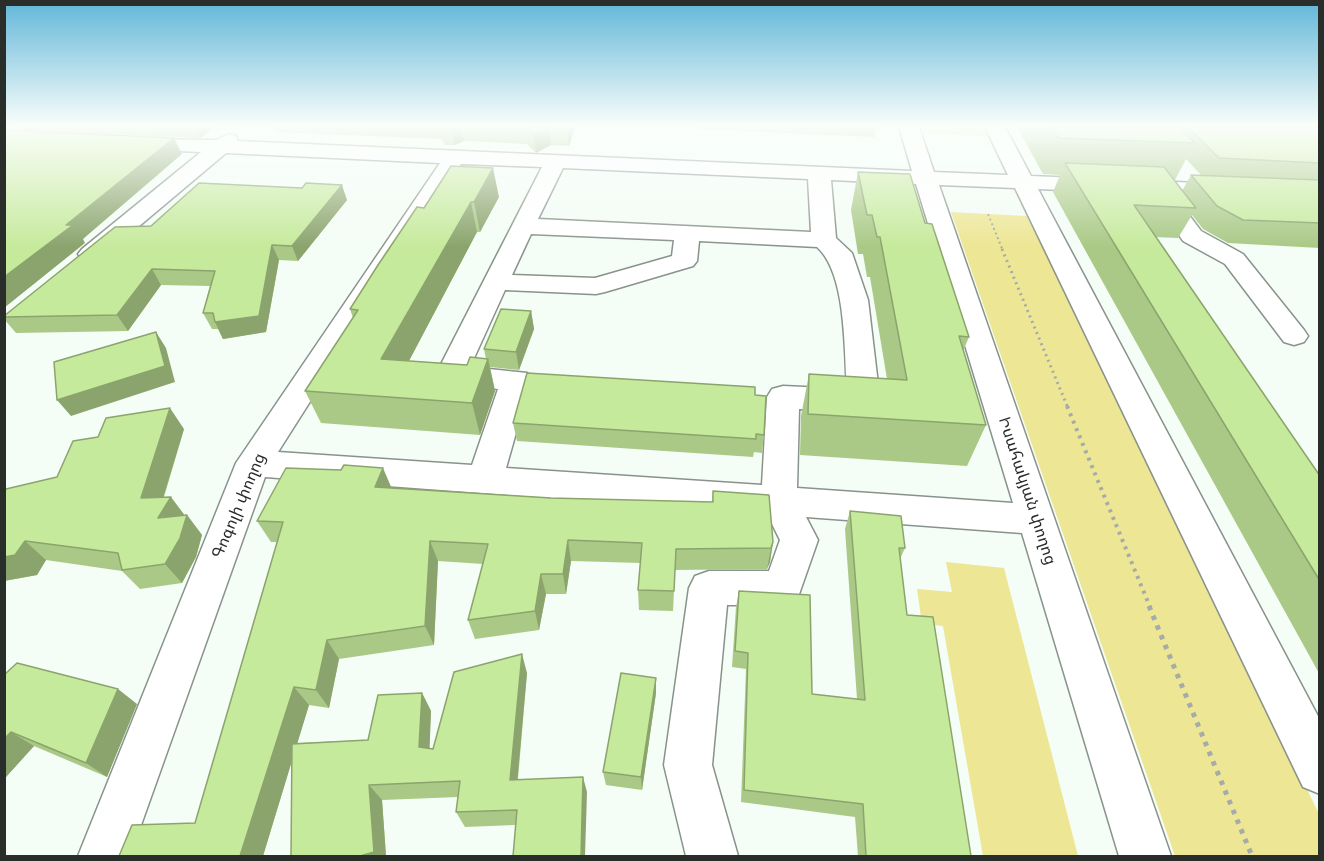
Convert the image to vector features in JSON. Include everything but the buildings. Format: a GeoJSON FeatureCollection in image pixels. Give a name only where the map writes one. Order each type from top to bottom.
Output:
{"type":"FeatureCollection","features":[{"type":"Feature","properties":{"kind":"street"},"geometry":{"type":"LineString","coordinates":[[73,268],[196,167]]}},
{"type":"Feature","properties":{"kind":"street","name":"Գոգոլի փողոց"},"geometry":{"type":"LineString","coordinates":[[104,856],[253,463],[448,167]]}},
{"type":"Feature","properties":{"kind":"street"},"geometry":{"type":"LineString","coordinates":[[485,480],[516,380],[450,376],[552,167]]}},
{"type":"Feature","properties":{"kind":"street"},"geometry":{"type":"LineString","coordinates":[[679,167],[1320,195]]}},
{"type":"Feature","properties":{"kind":"street","name":"Իսահակյան փողոց"},"geometry":{"type":"LineString","coordinates":[[922,167],[1145,856]]}},
{"type":"Feature","properties":{"kind":"street"},"geometry":{"type":"LineString","coordinates":[[1015,167],[1316,755]]}},
{"type":"Feature","properties":{"kind":"street"},"geometry":{"type":"LineString","coordinates":[[1179,167],[1200,190]]}},
{"type":"Feature","properties":{"kind":"street"},"geometry":{"type":"LineString","coordinates":[[819,173],[824,240]]}},
{"type":"Feature","properties":{"kind":"street"},"geometry":{"type":"LineString","coordinates":[[1158,189],[1192,236],[1234,259],[1293,336]]}},
{"type":"Feature","properties":{"kind":"street"},"geometry":{"type":"LineString","coordinates":[[523,226],[824,240],[839,254],[854,300],[864,401],[783,397],[779,501],[799,540],[783,588],[710,588],[688,765],[712,856]]}},
{"type":"Feature","properties":{"kind":"street"},"geometry":{"type":"LineString","coordinates":[[495,282],[596,286],[684,261],[687,234]]}},
{"type":"Feature","properties":{"kind":"street"},"geometry":{"type":"LineString","coordinates":[[253,463],[1036,519]]}},
{"type":"Feature","properties":{"kind":"path"},"geometry":{"type":"LineString","coordinates":[[988,214],[1252,856]]}},
{"type":"Feature","properties":{"kind":"shaded area"},"geometry":{"type":"Polygon","coordinates":[[[951,212],[1028,216],[1319,814],[1319,856],[1175,856],[951,212]]]}},
{"type":"Feature","properties":{"kind":"shaded area"},"geometry":{"type":"Polygon","coordinates":[[[946,562],[1004,568],[1078,856],[983,856],[943,626],[922,624],[917,589],[952,592],[946,562]]]}}]}
